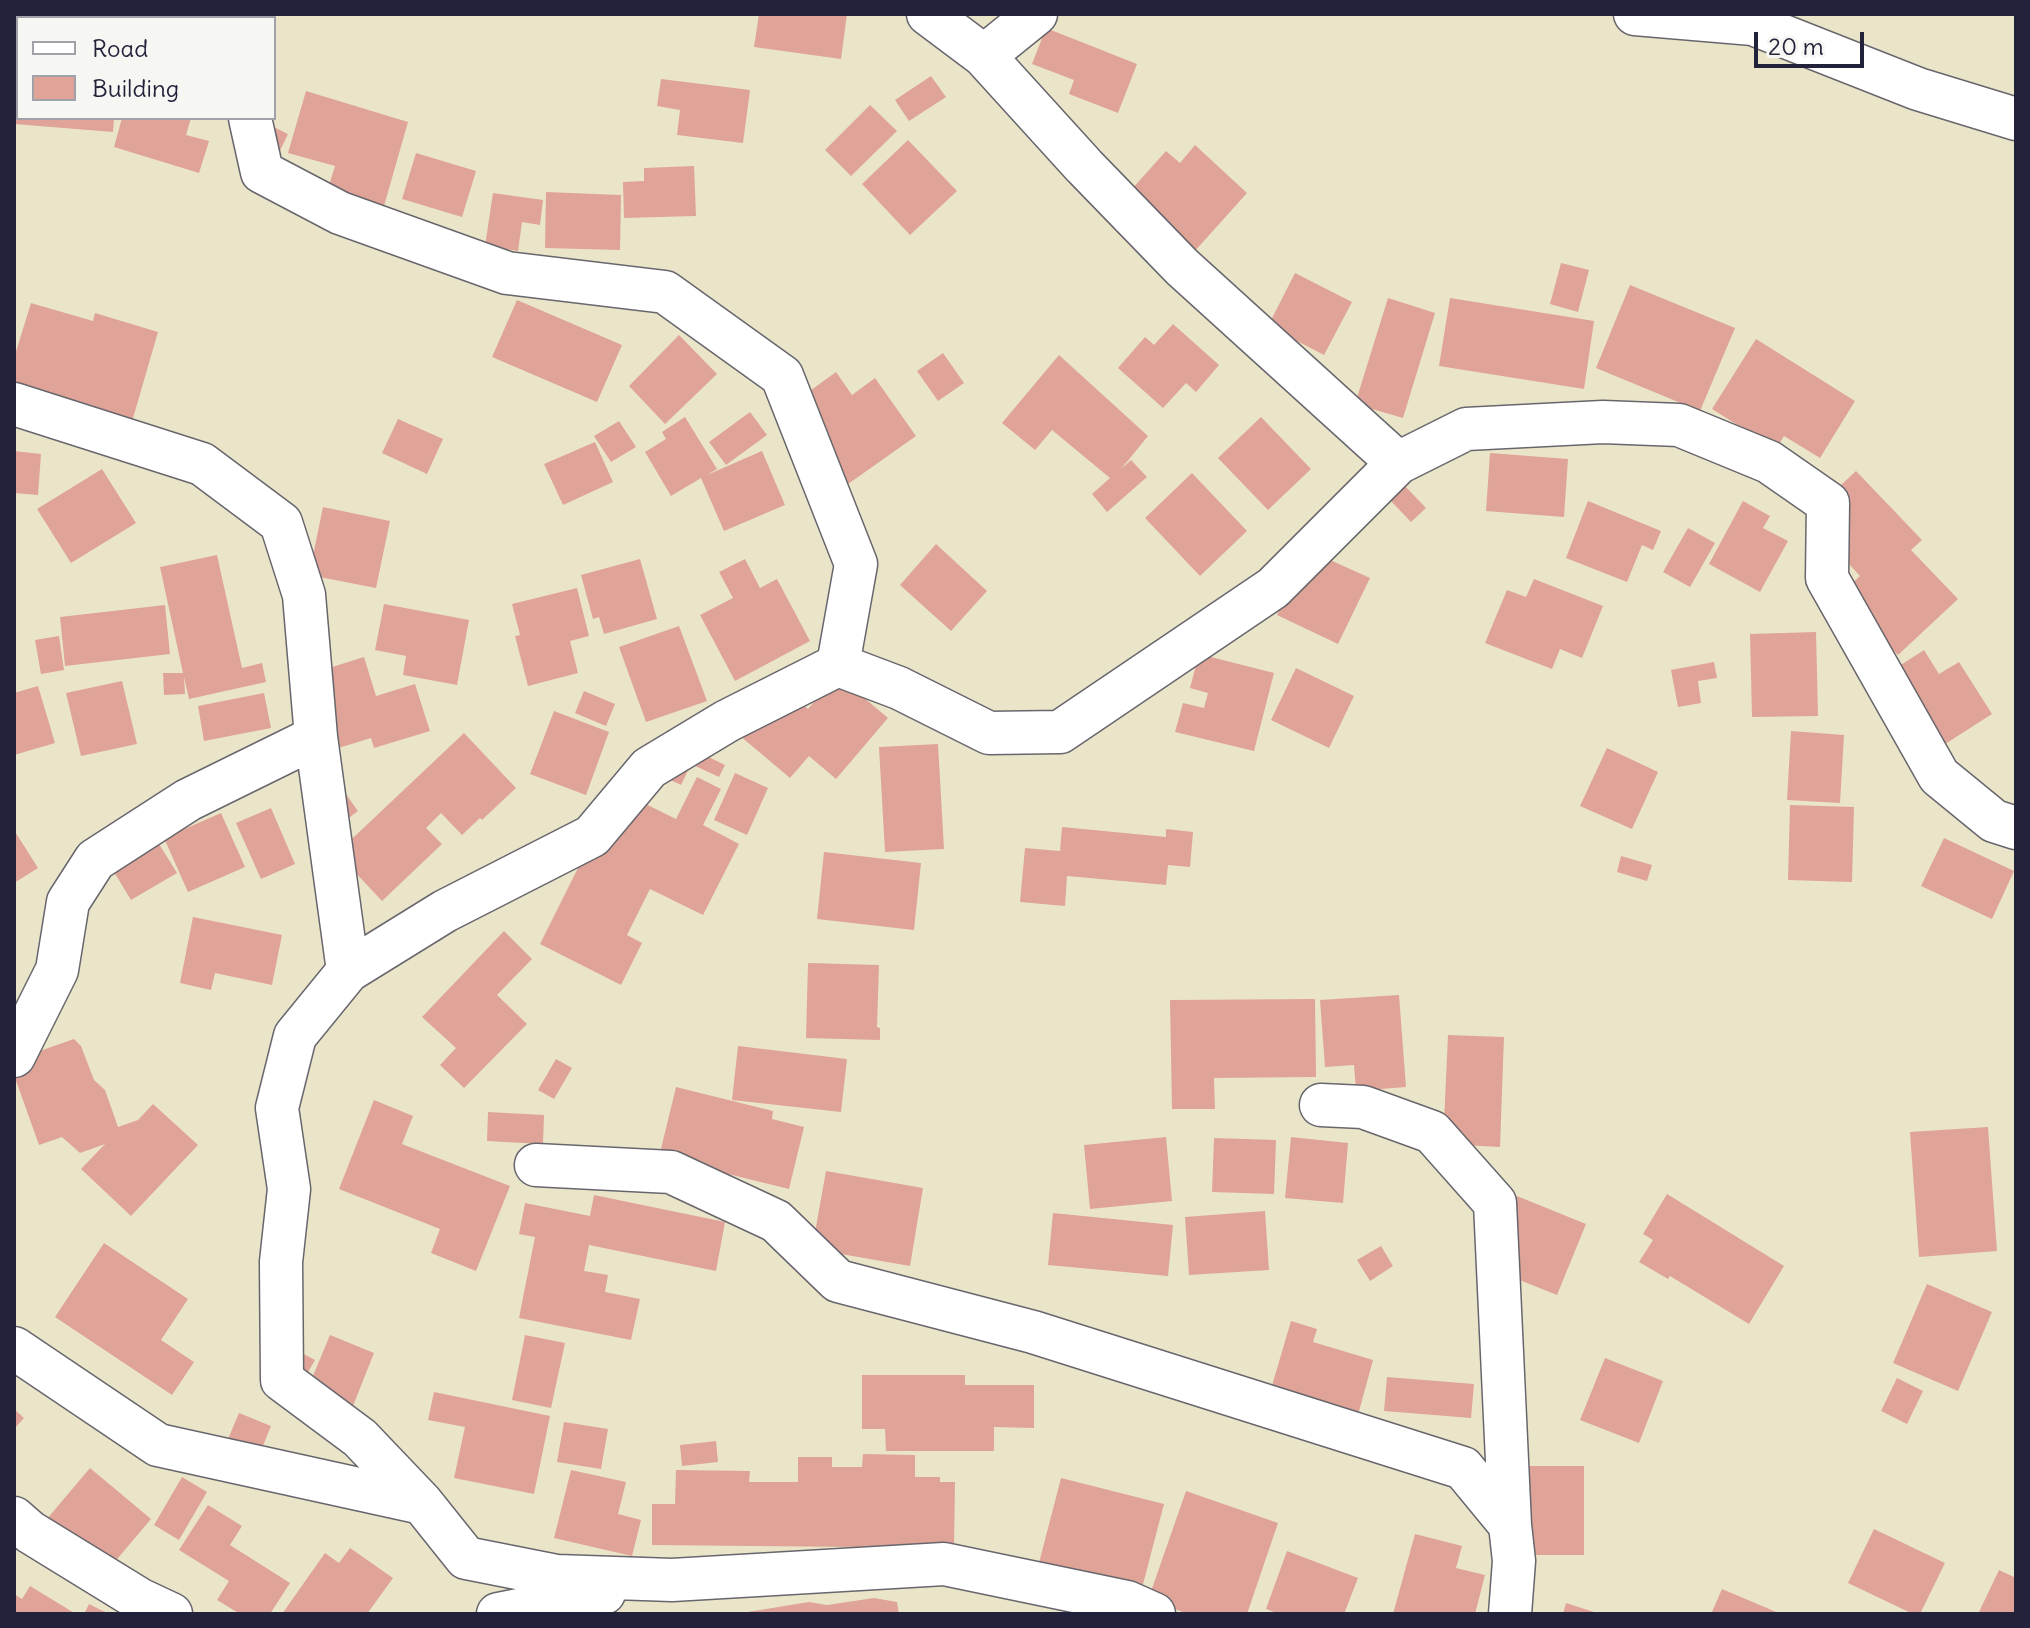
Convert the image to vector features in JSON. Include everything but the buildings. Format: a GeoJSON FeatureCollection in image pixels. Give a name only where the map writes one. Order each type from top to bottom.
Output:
{"type":"FeatureCollection","features":[{"type":"Feature","properties":{"kind":"street"},"geometry":{"type":"LineString","coordinates":[[928,14],[984,56],[1182,267],[1398,463]]}},
{"type":"Feature","properties":{"kind":"street"},"geometry":{"type":"LineString","coordinates":[[984,56],[1036,14]]}},
{"type":"Feature","properties":{"kind":"street"},"geometry":{"type":"LineString","coordinates":[[1635,14],[1753,24],[1918,89],[2016,119]]}},
{"type":"Feature","properties":{"kind":"street"},"geometry":{"type":"LineString","coordinates":[[250,120],[262,172],[340,213],[507,273],[665,292],[782,376],[856,564],[838,665]]}},
{"type":"Feature","properties":{"kind":"street"},"geometry":{"type":"LineString","coordinates":[[14,404],[202,464],[281,523],[304,595],[316,737],[348,971]]}},
{"type":"Feature","properties":{"kind":"street"},"geometry":{"type":"LineString","coordinates":[[1134,1610],[944,1564],[672,1580],[557,1576],[466,1558],[422,1503],[360,1438],[282,1380],[281,1262],[289,1189],[277,1108],[295,1036],[348,971],[445,911],[592,836],[649,768],[727,721],[838,665],[899,688],[989,733],[1060,732],[1273,588],[1398,463],[1466,429],[1603,422],[1679,425],[1769,462],[1828,503],[1827,578],[1939,776],[1994,821],[2016,828]]}},
{"type":"Feature","properties":{"kind":"street"},"geometry":{"type":"LineString","coordinates":[[14,1056],[57,970],[68,902],[95,860],[188,800],[316,737]]}},
{"type":"Feature","properties":{"kind":"street"},"geometry":{"type":"LineString","coordinates":[[1321,1105],[1363,1107],[1432,1132],[1495,1203],[1514,1561],[1510,1614]]}},
{"type":"Feature","properties":{"kind":"street"},"geometry":{"type":"LineString","coordinates":[[536,1165],[671,1172],[776,1221],[838,1281],[1033,1332],[1463,1468],[1510,1525]]}},
{"type":"Feature","properties":{"kind":"street"},"geometry":{"type":"LineString","coordinates":[[14,1348],[158,1445],[422,1503]]}},
{"type":"Feature","properties":{"kind":"street"},"geometry":{"type":"LineString","coordinates":[[14,1518],[30,1532],[139,1599],[171,1614]]}},
{"type":"Feature","properties":{"kind":"street"},"geometry":{"type":"LineString","coordinates":[[498,1614],[672,1580]]}}]}
